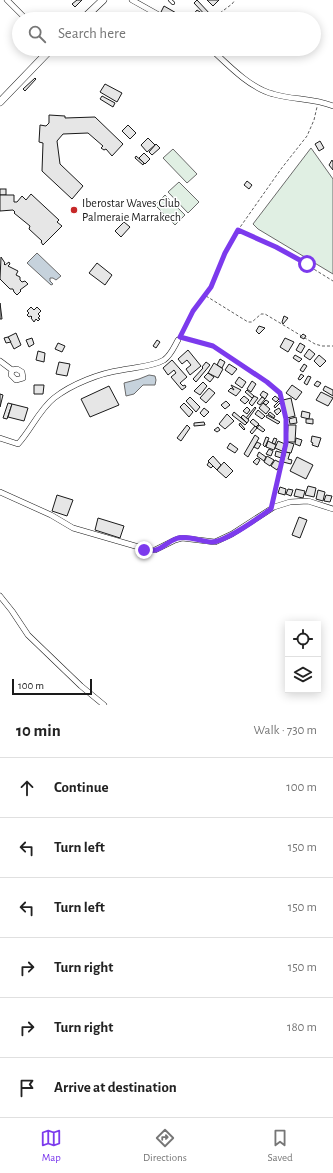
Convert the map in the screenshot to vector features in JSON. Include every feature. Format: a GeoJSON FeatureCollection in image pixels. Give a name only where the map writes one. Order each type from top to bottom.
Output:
{"type":"FeatureCollection","features":[{"type":"Feature","properties":{"kind":"street"},"geometry":{"type":"LineString","coordinates":[[7,0],[19,12]]}},
{"type":"Feature","properties":{"kind":"street"},"geometry":{"type":"LineString","coordinates":[[90,12],[103,0]]}},
{"type":"Feature","properties":{"kind":"street"},"geometry":{"type":"LineString","coordinates":[[135,1],[154,12]]}},
{"type":"Feature","properties":{"kind":"street"},"geometry":{"type":"LineString","coordinates":[[0,102],[44,56]]}},
{"type":"Feature","properties":{"kind":"street"},"geometry":{"type":"LineString","coordinates":[[219,56],[248,82],[265,91],[283,97],[318,101],[333,106]]}},
{"type":"Feature","properties":{"kind":"street"},"geometry":{"type":"LineString","coordinates":[[0,438],[18,444],[39,415],[54,398],[88,379],[103,373],[146,366],[159,362],[168,356],[178,340]]}},
{"type":"Feature","properties":{"kind":"street"},"geometry":{"type":"LineString","coordinates":[[0,361],[12,370]]}},
{"type":"Feature","properties":{"kind":"street"},"geometry":{"type":"LineString","coordinates":[[0,492],[51,515],[73,528],[149,550],[155,550],[182,538],[215,542],[232,534],[271,509],[296,501],[308,501],[333,509]]}},
{"type":"Feature","properties":{"kind":"street"},"geometry":{"type":"LineString","coordinates":[[0,596],[28,635],[81,686],[104,705]]}},
{"type":"Feature","properties":{"kind":"lane"},"geometry":{"type":"LineString","coordinates":[[170,0],[173,3]]}},
{"type":"Feature","properties":{"kind":"path"},"geometry":{"type":"LineString","coordinates":[[220,12],[235,0]]}},
{"type":"Feature","properties":{"kind":"path"},"geometry":{"type":"LineString","coordinates":[[271,509],[286,443],[286,419],[280,393],[267,382],[213,346],[180,337],[193,311],[211,287],[225,253],[238,230],[277,174],[307,136],[314,120],[318,101]]}},
{"type":"Feature","properties":{"kind":"path"},"geometry":{"type":"LineString","coordinates":[[238,230],[291,255],[333,281]]}},
{"type":"Feature","properties":{"kind":"path"},"geometry":{"type":"LineString","coordinates":[[206,295],[248,322],[252,322],[262,314],[266,314],[315,344],[322,346],[333,346]]}},
{"type":"Feature","properties":{"kind":"green space"},"geometry":{"type":"Polygon","coordinates":[[[311,148],[333,179],[333,274],[258,229],[253,224],[311,148]]]}},
{"type":"Feature","properties":{"kind":"green space"},"geometry":{"type":"Polygon","coordinates":[[[173,149],[197,174],[187,183],[163,158],[173,149]]]}},
{"type":"Feature","properties":{"kind":"green space"},"geometry":{"type":"Polygon","coordinates":[[[179,182],[199,202],[188,213],[168,192],[179,182]]]}},
{"type":"Feature","properties":{"kind":"green space"},"geometry":{"type":"Polygon","coordinates":[[[165,195],[185,215],[175,225],[155,205],[165,195]]]}},
{"type":"Feature","properties":{"kind":"shaded area"},"geometry":{"type":"Polygon","coordinates":[[[37,253],[61,276],[56,280],[50,278],[50,281],[53,284],[51,285],[27,263],[37,253]]]}},
{"type":"Feature","properties":{"kind":"shaded area"},"geometry":{"type":"Polygon","coordinates":[[[149,375],[155,376],[155,385],[143,385],[134,394],[126,396],[124,383],[149,375]]]}},
{"type":"Feature","properties":{"kind":"building"},"geometry":{"type":"Polygon","coordinates":[[[77,0],[82,0],[75,7],[72,4],[77,0]]]}},
{"type":"Feature","properties":{"kind":"building"},"geometry":{"type":"Polygon","coordinates":[[[197,0],[208,12],[202,12],[194,3],[197,0]]]}},
{"type":"Feature","properties":{"kind":"building"},"geometry":{"type":"Polygon","coordinates":[[[207,0],[219,0],[213,6],[207,0]]]}},
{"type":"Feature","properties":{"kind":"building"},"geometry":{"type":"Polygon","coordinates":[[[164,6],[174,12],[161,12],[164,6]]]}},
{"type":"Feature","properties":{"kind":"building"},"geometry":{"type":"Polygon","coordinates":[[[35,78],[36,79],[25,91],[23,89],[35,78]]]}},
{"type":"Feature","properties":{"kind":"building"},"geometry":{"type":"Polygon","coordinates":[[[105,84],[122,93],[117,102],[100,92],[105,84]]]}},
{"type":"Feature","properties":{"kind":"building"},"geometry":{"type":"Polygon","coordinates":[[[102,96],[115,103],[113,107],[100,99],[102,96]]]}},
{"type":"Feature","properties":{"kind":"building"},"geometry":{"type":"Polygon","coordinates":[[[49,115],[65,116],[65,118],[95,117],[123,144],[112,156],[106,149],[104,150],[101,148],[103,146],[88,133],[63,134],[57,141],[60,164],[83,186],[72,199],[42,171],[43,143],[39,142],[40,125],[46,126],[49,123],[49,115]]]}},
{"type":"Feature","properties":{"kind":"building"},"geometry":{"type":"Polygon","coordinates":[[[128,125],[136,133],[130,139],[122,131],[128,125]]]}},
{"type":"Feature","properties":{"kind":"building"},"geometry":{"type":"Polygon","coordinates":[[[148,138],[155,145],[147,152],[141,145],[148,138]]]}},
{"type":"Feature","properties":{"kind":"building"},"geometry":{"type":"Polygon","coordinates":[[[320,141],[324,148],[319,151],[315,144],[320,141]]]}},
{"type":"Feature","properties":{"kind":"building"},"geometry":{"type":"Polygon","coordinates":[[[156,144],[160,148],[152,155],[149,152],[156,144]]]}},
{"type":"Feature","properties":{"kind":"building"},"geometry":{"type":"Polygon","coordinates":[[[144,153],[150,159],[145,164],[139,158],[144,153]]]}},
{"type":"Feature","properties":{"kind":"building"},"geometry":{"type":"Polygon","coordinates":[[[136,156],[144,163],[143,165],[135,158],[136,156]]]}},
{"type":"Feature","properties":{"kind":"building"},"geometry":{"type":"Polygon","coordinates":[[[332,160],[333,162],[333,170],[329,165],[332,160]]]}},
{"type":"Feature","properties":{"kind":"building"},"geometry":{"type":"Polygon","coordinates":[[[247,181],[252,185],[249,189],[244,185],[247,181]]]}},
{"type":"Feature","properties":{"kind":"building"},"geometry":{"type":"Polygon","coordinates":[[[0,189],[6,189],[6,195],[0,195],[0,189]]]}},
{"type":"Feature","properties":{"kind":"building"},"geometry":{"type":"Polygon","coordinates":[[[31,194],[59,220],[57,222],[62,226],[43,245],[41,242],[42,241],[29,229],[30,226],[14,213],[15,212],[13,210],[0,211],[0,195],[14,195],[14,202],[17,202],[22,196],[26,200],[31,194]]]}},
{"type":"Feature","properties":{"kind":"building"},"geometry":{"type":"Polygon","coordinates":[[[127,216],[130,219],[128,222],[124,218],[127,216]]]}},
{"type":"Feature","properties":{"kind":"building"},"geometry":{"type":"Polygon","coordinates":[[[124,222],[130,227],[121,237],[115,231],[124,222]]]}},
{"type":"Feature","properties":{"kind":"building"},"geometry":{"type":"Polygon","coordinates":[[[1,257],[5,265],[9,262],[10,264],[8,266],[18,271],[16,275],[20,277],[22,282],[25,281],[28,284],[20,290],[21,291],[17,295],[13,289],[10,289],[0,279],[1,257]]]}},
{"type":"Feature","properties":{"kind":"building"},"geometry":{"type":"Polygon","coordinates":[[[97,263],[112,275],[105,285],[89,273],[97,263]]]}},
{"type":"Feature","properties":{"kind":"building"},"geometry":{"type":"Polygon","coordinates":[[[0,303],[2,319],[0,319],[0,303]]]}},
{"type":"Feature","properties":{"kind":"building"},"geometry":{"type":"Polygon","coordinates":[[[31,307],[34,310],[37,307],[41,311],[38,314],[40,316],[38,318],[40,319],[38,321],[36,319],[34,322],[31,316],[29,317],[27,315],[29,313],[27,311],[31,307]]]}},
{"type":"Feature","properties":{"kind":"building"},"geometry":{"type":"Polygon","coordinates":[[[284,316],[288,318],[283,324],[282,322],[284,316]]]}},
{"type":"Feature","properties":{"kind":"building"},"geometry":{"type":"Polygon","coordinates":[[[259,326],[265,328],[259,334],[256,331],[259,326]]]}},
{"type":"Feature","properties":{"kind":"building"},"geometry":{"type":"Polygon","coordinates":[[[16,333],[21,345],[14,349],[8,337],[16,333]]]}},
{"type":"Feature","properties":{"kind":"building"},"geometry":{"type":"Polygon","coordinates":[[[303,334],[306,336],[304,339],[300,337],[303,334]]]}},
{"type":"Feature","properties":{"kind":"building"},"geometry":{"type":"Polygon","coordinates":[[[8,337],[11,342],[6,343],[4,338],[8,337]]]}},
{"type":"Feature","properties":{"kind":"building"},"geometry":{"type":"Polygon","coordinates":[[[32,338],[34,344],[29,347],[26,340],[32,338]]]}},
{"type":"Feature","properties":{"kind":"building"},"geometry":{"type":"Polygon","coordinates":[[[285,338],[294,342],[288,352],[280,347],[285,338]]]}},
{"type":"Feature","properties":{"kind":"building"},"geometry":{"type":"Polygon","coordinates":[[[157,340],[160,342],[156,348],[153,346],[157,340]]]}},
{"type":"Feature","properties":{"kind":"building"},"geometry":{"type":"Polygon","coordinates":[[[58,343],[65,346],[62,352],[55,349],[58,343]]]}},
{"type":"Feature","properties":{"kind":"building"},"geometry":{"type":"Polygon","coordinates":[[[300,343],[305,346],[301,353],[296,350],[300,343]]]}},
{"type":"Feature","properties":{"kind":"building"},"geometry":{"type":"Polygon","coordinates":[[[309,349],[315,354],[310,360],[304,356],[309,349]]]}},
{"type":"Feature","properties":{"kind":"building"},"geometry":{"type":"Polygon","coordinates":[[[188,350],[201,366],[190,375],[186,369],[191,365],[187,360],[182,364],[178,359],[188,350]]]}},
{"type":"Feature","properties":{"kind":"building"},"geometry":{"type":"Polygon","coordinates":[[[38,351],[45,353],[44,362],[36,360],[38,351]]]}},
{"type":"Feature","properties":{"kind":"building"},"geometry":{"type":"Polygon","coordinates":[[[295,355],[302,359],[299,362],[293,358],[295,355]]]}},
{"type":"Feature","properties":{"kind":"building"},"geometry":{"type":"Polygon","coordinates":[[[319,355],[326,361],[320,367],[314,361],[319,355]]]}},
{"type":"Feature","properties":{"kind":"building"},"geometry":{"type":"Polygon","coordinates":[[[220,359],[225,362],[222,368],[217,365],[220,359]]]}},
{"type":"Feature","properties":{"kind":"building"},"geometry":{"type":"Polygon","coordinates":[[[172,360],[187,377],[180,383],[186,387],[182,390],[171,377],[176,373],[174,370],[168,375],[163,368],[172,360]]]}},
{"type":"Feature","properties":{"kind":"building"},"geometry":{"type":"Polygon","coordinates":[[[59,362],[70,364],[67,376],[56,374],[59,362]]]}},
{"type":"Feature","properties":{"kind":"building"},"geometry":{"type":"Polygon","coordinates":[[[206,362],[210,365],[196,382],[193,379],[203,368],[202,367],[206,362]]]}},
{"type":"Feature","properties":{"kind":"building"},"geometry":{"type":"Polygon","coordinates":[[[214,363],[223,369],[218,378],[208,373],[214,363]]]}},
{"type":"Feature","properties":{"kind":"building"},"geometry":{"type":"Polygon","coordinates":[[[229,364],[237,369],[232,375],[225,370],[229,364]]]}},
{"type":"Feature","properties":{"kind":"building"},"geometry":{"type":"Polygon","coordinates":[[[304,364],[307,366],[303,372],[300,370],[304,364]]]}},
{"type":"Feature","properties":{"kind":"building"},"geometry":{"type":"Polygon","coordinates":[[[208,373],[214,377],[210,382],[204,377],[208,373]]]}},
{"type":"Feature","properties":{"kind":"building"},"geometry":{"type":"Polygon","coordinates":[[[301,374],[304,376],[300,380],[298,379],[301,374]]]}},
{"type":"Feature","properties":{"kind":"building"},"geometry":{"type":"Polygon","coordinates":[[[308,376],[311,377],[307,385],[304,383],[308,376]]]}},
{"type":"Feature","properties":{"kind":"building"},"geometry":{"type":"Polygon","coordinates":[[[239,377],[246,382],[242,388],[235,383],[239,377]]]}},
{"type":"Feature","properties":{"kind":"building"},"geometry":{"type":"Polygon","coordinates":[[[252,381],[256,384],[251,392],[247,389],[252,381]]]}},
{"type":"Feature","properties":{"kind":"building"},"geometry":{"type":"Polygon","coordinates":[[[317,381],[321,383],[318,387],[314,385],[317,381]]]}},
{"type":"Feature","properties":{"kind":"building"},"geometry":{"type":"Polygon","coordinates":[[[203,382],[207,386],[200,395],[194,391],[203,382]]]}},
{"type":"Feature","properties":{"kind":"building"},"geometry":{"type":"Polygon","coordinates":[[[34,385],[44,385],[43,394],[34,394],[34,385]]]}},
{"type":"Feature","properties":{"kind":"building"},"geometry":{"type":"Polygon","coordinates":[[[231,385],[241,390],[236,396],[228,391],[231,388],[234,390],[231,385]]]}},
{"type":"Feature","properties":{"kind":"building"},"geometry":{"type":"Polygon","coordinates":[[[292,385],[302,392],[296,400],[286,393],[292,385]]]}},
{"type":"Feature","properties":{"kind":"building"},"geometry":{"type":"Polygon","coordinates":[[[109,386],[119,405],[90,417],[81,399],[109,386]]]}},
{"type":"Feature","properties":{"kind":"building"},"geometry":{"type":"Polygon","coordinates":[[[325,386],[333,390],[333,396],[323,390],[325,386]]]}},
{"type":"Feature","properties":{"kind":"building"},"geometry":{"type":"Polygon","coordinates":[[[209,388],[215,393],[206,403],[200,398],[209,388]]]}},
{"type":"Feature","properties":{"kind":"building"},"geometry":{"type":"Polygon","coordinates":[[[247,390],[254,396],[252,398],[245,392],[247,390]]]}},
{"type":"Feature","properties":{"kind":"building"},"geometry":{"type":"Polygon","coordinates":[[[263,391],[268,394],[265,399],[260,395],[263,391]]]}},
{"type":"Feature","properties":{"kind":"building"},"geometry":{"type":"Polygon","coordinates":[[[321,392],[333,398],[328,406],[316,400],[321,392]]]}},
{"type":"Feature","properties":{"kind":"building"},"geometry":{"type":"Polygon","coordinates":[[[0,394],[3,395],[0,407],[0,394]]]}},
{"type":"Feature","properties":{"kind":"building"},"geometry":{"type":"Polygon","coordinates":[[[244,396],[249,400],[245,404],[240,400],[244,396]]]}},
{"type":"Feature","properties":{"kind":"building"},"geometry":{"type":"Polygon","coordinates":[[[254,396],[258,398],[252,406],[249,403],[254,396]]]}},
{"type":"Feature","properties":{"kind":"building"},"geometry":{"type":"Polygon","coordinates":[[[275,396],[279,399],[276,402],[272,399],[275,396]]]}},
{"type":"Feature","properties":{"kind":"building"},"geometry":{"type":"Polygon","coordinates":[[[190,397],[200,407],[196,412],[186,401],[190,397]]]}},
{"type":"Feature","properties":{"kind":"building"},"geometry":{"type":"Polygon","coordinates":[[[262,397],[265,399],[260,405],[257,403],[262,397]]]}},
{"type":"Feature","properties":{"kind":"building"},"geometry":{"type":"Polygon","coordinates":[[[291,398],[295,416],[287,418],[283,400],[291,398]]]}},
{"type":"Feature","properties":{"kind":"building"},"geometry":{"type":"Polygon","coordinates":[[[266,400],[269,402],[266,405],[263,403],[266,400]]]}},
{"type":"Feature","properties":{"kind":"building"},"geometry":{"type":"Polygon","coordinates":[[[226,401],[230,405],[225,409],[221,405],[226,401]]]}},
{"type":"Feature","properties":{"kind":"building"},"geometry":{"type":"Polygon","coordinates":[[[279,401],[281,402],[275,408],[274,406],[279,401]]]}},
{"type":"Feature","properties":{"kind":"building"},"geometry":{"type":"Polygon","coordinates":[[[8,403],[12,404],[7,419],[3,418],[8,403]]]}},
{"type":"Feature","properties":{"kind":"building"},"geometry":{"type":"Polygon","coordinates":[[[184,403],[193,412],[189,417],[180,407],[184,403]]]}},
{"type":"Feature","properties":{"kind":"building"},"geometry":{"type":"Polygon","coordinates":[[[263,403],[270,409],[266,414],[259,408],[263,403]]]}},
{"type":"Feature","properties":{"kind":"building"},"geometry":{"type":"Polygon","coordinates":[[[12,404],[28,408],[24,421],[8,417],[12,404]]]}},
{"type":"Feature","properties":{"kind":"building"},"geometry":{"type":"Polygon","coordinates":[[[247,407],[250,410],[247,414],[243,411],[247,407]]]}},
{"type":"Feature","properties":{"kind":"building"},"geometry":{"type":"Polygon","coordinates":[[[255,407],[256,408],[248,419],[246,418],[255,407]]]}},
{"type":"Feature","properties":{"kind":"building"},"geometry":{"type":"Polygon","coordinates":[[[204,408],[209,412],[204,417],[200,413],[204,408]]]}},
{"type":"Feature","properties":{"kind":"building"},"geometry":{"type":"Polygon","coordinates":[[[279,408],[281,411],[277,415],[274,411],[279,408]]]}},
{"type":"Feature","properties":{"kind":"building"},"geometry":{"type":"Polygon","coordinates":[[[258,410],[265,416],[262,419],[255,414],[258,410]]]}},
{"type":"Feature","properties":{"kind":"building"},"geometry":{"type":"Polygon","coordinates":[[[302,411],[310,413],[309,419],[301,417],[302,411]]]}},
{"type":"Feature","properties":{"kind":"building"},"geometry":{"type":"Polygon","coordinates":[[[234,412],[247,423],[245,425],[232,415],[234,412]]]}},
{"type":"Feature","properties":{"kind":"building"},"geometry":{"type":"Polygon","coordinates":[[[270,412],[275,416],[274,418],[268,414],[270,412]]]}},
{"type":"Feature","properties":{"kind":"building"},"geometry":{"type":"Polygon","coordinates":[[[227,414],[234,421],[225,429],[219,424],[227,414]]]}},
{"type":"Feature","properties":{"kind":"building"},"geometry":{"type":"Polygon","coordinates":[[[243,415],[249,420],[247,423],[241,417],[243,415]]]}},
{"type":"Feature","properties":{"kind":"building"},"geometry":{"type":"Polygon","coordinates":[[[267,415],[280,422],[278,424],[266,417],[267,415]]]}},
{"type":"Feature","properties":{"kind":"building"},"geometry":{"type":"Polygon","coordinates":[[[296,417],[297,423],[290,424],[289,419],[296,417]]]}},
{"type":"Feature","properties":{"kind":"building"},"geometry":{"type":"Polygon","coordinates":[[[253,419],[259,424],[256,427],[250,422],[253,419]]]}},
{"type":"Feature","properties":{"kind":"building"},"geometry":{"type":"Polygon","coordinates":[[[306,419],[313,419],[313,424],[306,423],[306,419]]]}},
{"type":"Feature","properties":{"kind":"building"},"geometry":{"type":"Polygon","coordinates":[[[204,422],[205,425],[194,426],[194,423],[204,422]]]}},
{"type":"Feature","properties":{"kind":"building"},"geometry":{"type":"Polygon","coordinates":[[[240,423],[245,429],[244,430],[239,425],[240,423]]]}},
{"type":"Feature","properties":{"kind":"building"},"geometry":{"type":"Polygon","coordinates":[[[187,425],[190,428],[181,441],[177,438],[187,425]]]}},
{"type":"Feature","properties":{"kind":"building"},"geometry":{"type":"Polygon","coordinates":[[[259,425],[265,430],[263,432],[257,428],[259,425]]]}},
{"type":"Feature","properties":{"kind":"building"},"geometry":{"type":"Polygon","coordinates":[[[288,425],[296,425],[295,442],[287,442],[288,425]]]}},
{"type":"Feature","properties":{"kind":"building"},"geometry":{"type":"Polygon","coordinates":[[[255,426],[257,428],[252,434],[250,432],[255,426]]]}},
{"type":"Feature","properties":{"kind":"building"},"geometry":{"type":"Polygon","coordinates":[[[218,427],[220,430],[217,432],[214,430],[218,427]]]}},
{"type":"Feature","properties":{"kind":"building"},"geometry":{"type":"Polygon","coordinates":[[[255,435],[259,438],[248,457],[244,454],[255,435]]]}},
{"type":"Feature","properties":{"kind":"building"},"geometry":{"type":"Polygon","coordinates":[[[312,436],[321,438],[318,447],[312,445],[312,436]]]}},
{"type":"Feature","properties":{"kind":"building"},"geometry":{"type":"Polygon","coordinates":[[[266,437],[269,438],[265,447],[263,445],[266,437]]]}},
{"type":"Feature","properties":{"kind":"building"},"geometry":{"type":"Polygon","coordinates":[[[274,438],[277,439],[275,444],[272,443],[274,438]]]}},
{"type":"Feature","properties":{"kind":"building"},"geometry":{"type":"Polygon","coordinates":[[[296,438],[302,440],[300,446],[295,444],[296,438]]]}},
{"type":"Feature","properties":{"kind":"building"},"geometry":{"type":"Polygon","coordinates":[[[268,441],[276,445],[274,450],[266,447],[268,441]]]}},
{"type":"Feature","properties":{"kind":"building"},"geometry":{"type":"Polygon","coordinates":[[[278,441],[285,444],[282,451],[275,448],[278,441]]]}},
{"type":"Feature","properties":{"kind":"building"},"geometry":{"type":"Polygon","coordinates":[[[257,442],[261,444],[258,449],[254,447],[257,442]]]}},
{"type":"Feature","properties":{"kind":"building"},"geometry":{"type":"Polygon","coordinates":[[[288,442],[294,444],[291,453],[285,452],[288,442]]]}},
{"type":"Feature","properties":{"kind":"building"},"geometry":{"type":"Polygon","coordinates":[[[230,443],[238,449],[235,453],[227,448],[230,443]]]}},
{"type":"Feature","properties":{"kind":"building"},"geometry":{"type":"Polygon","coordinates":[[[269,449],[273,451],[271,456],[266,454],[269,449]]]}},
{"type":"Feature","properties":{"kind":"building"},"geometry":{"type":"Polygon","coordinates":[[[276,451],[283,453],[281,458],[275,456],[276,451]]]}},
{"type":"Feature","properties":{"kind":"building"},"geometry":{"type":"Polygon","coordinates":[[[259,452],[266,457],[264,461],[257,456],[259,452]]]}},
{"type":"Feature","properties":{"kind":"building"},"geometry":{"type":"Polygon","coordinates":[[[286,452],[290,453],[288,459],[292,460],[291,464],[283,462],[286,452]]]}},
{"type":"Feature","properties":{"kind":"building"},"geometry":{"type":"Polygon","coordinates":[[[213,456],[221,465],[217,470],[208,461],[213,456]]]}},
{"type":"Feature","properties":{"kind":"building"},"geometry":{"type":"Polygon","coordinates":[[[267,456],[274,460],[270,466],[264,462],[267,456]]]}},
{"type":"Feature","properties":{"kind":"building"},"geometry":{"type":"Polygon","coordinates":[[[297,457],[313,465],[306,479],[290,471],[297,457]]]}},
{"type":"Feature","properties":{"kind":"building"},"geometry":{"type":"Polygon","coordinates":[[[257,458],[260,460],[257,465],[253,462],[257,458]]]}},
{"type":"Feature","properties":{"kind":"building"},"geometry":{"type":"Polygon","coordinates":[[[275,460],[281,463],[277,470],[271,466],[275,460]]]}},
{"type":"Feature","properties":{"kind":"building"},"geometry":{"type":"Polygon","coordinates":[[[209,462],[213,466],[211,468],[207,465],[209,462]]]}},
{"type":"Feature","properties":{"kind":"building"},"geometry":{"type":"Polygon","coordinates":[[[224,462],[233,471],[226,478],[217,470],[224,462]]]}},
{"type":"Feature","properties":{"kind":"building"},"geometry":{"type":"Polygon","coordinates":[[[308,486],[316,488],[314,497],[305,495],[308,486]]]}},
{"type":"Feature","properties":{"kind":"building"},"geometry":{"type":"Polygon","coordinates":[[[280,487],[286,489],[285,495],[278,493],[280,487]]]}},
{"type":"Feature","properties":{"kind":"building"},"geometry":{"type":"Polygon","coordinates":[[[288,489],[293,490],[291,496],[286,494],[288,489]]]}},
{"type":"Feature","properties":{"kind":"building"},"geometry":{"type":"Polygon","coordinates":[[[296,489],[305,491],[303,498],[294,496],[296,489]]]}},
{"type":"Feature","properties":{"kind":"building"},"geometry":{"type":"Polygon","coordinates":[[[318,490],[325,492],[323,501],[316,499],[318,490]]]}},
{"type":"Feature","properties":{"kind":"building"},"geometry":{"type":"Polygon","coordinates":[[[57,495],[73,500],[67,516],[52,511],[57,495]]]}},
{"type":"Feature","properties":{"kind":"building"},"geometry":{"type":"Polygon","coordinates":[[[326,495],[332,496],[330,502],[324,501],[326,495]]]}},
{"type":"Feature","properties":{"kind":"building"},"geometry":{"type":"Polygon","coordinates":[[[299,517],[307,520],[300,538],[292,535],[299,517]]]}},
{"type":"Feature","properties":{"kind":"building"},"geometry":{"type":"Polygon","coordinates":[[[98,518],[124,526],[120,538],[95,530],[98,518]]]}},
{"type":"Feature","properties":{"kind":"place","name":"Iberostar Waves Club Palmeraie Marrakech"},"geometry":{"type":"Point","coordinates":[74,210]}},
{"type":"Feature","properties":{"kind":"route"},"geometry":{"type":"LineString","coordinates":[[144,550],[155,550],[182,538],[215,542],[232,534],[271,509],[286,443],[287,431],[280,393],[267,382],[213,346],[180,337],[193,311],[211,287],[225,253],[238,230],[276,247],[307,264]]}}]}
